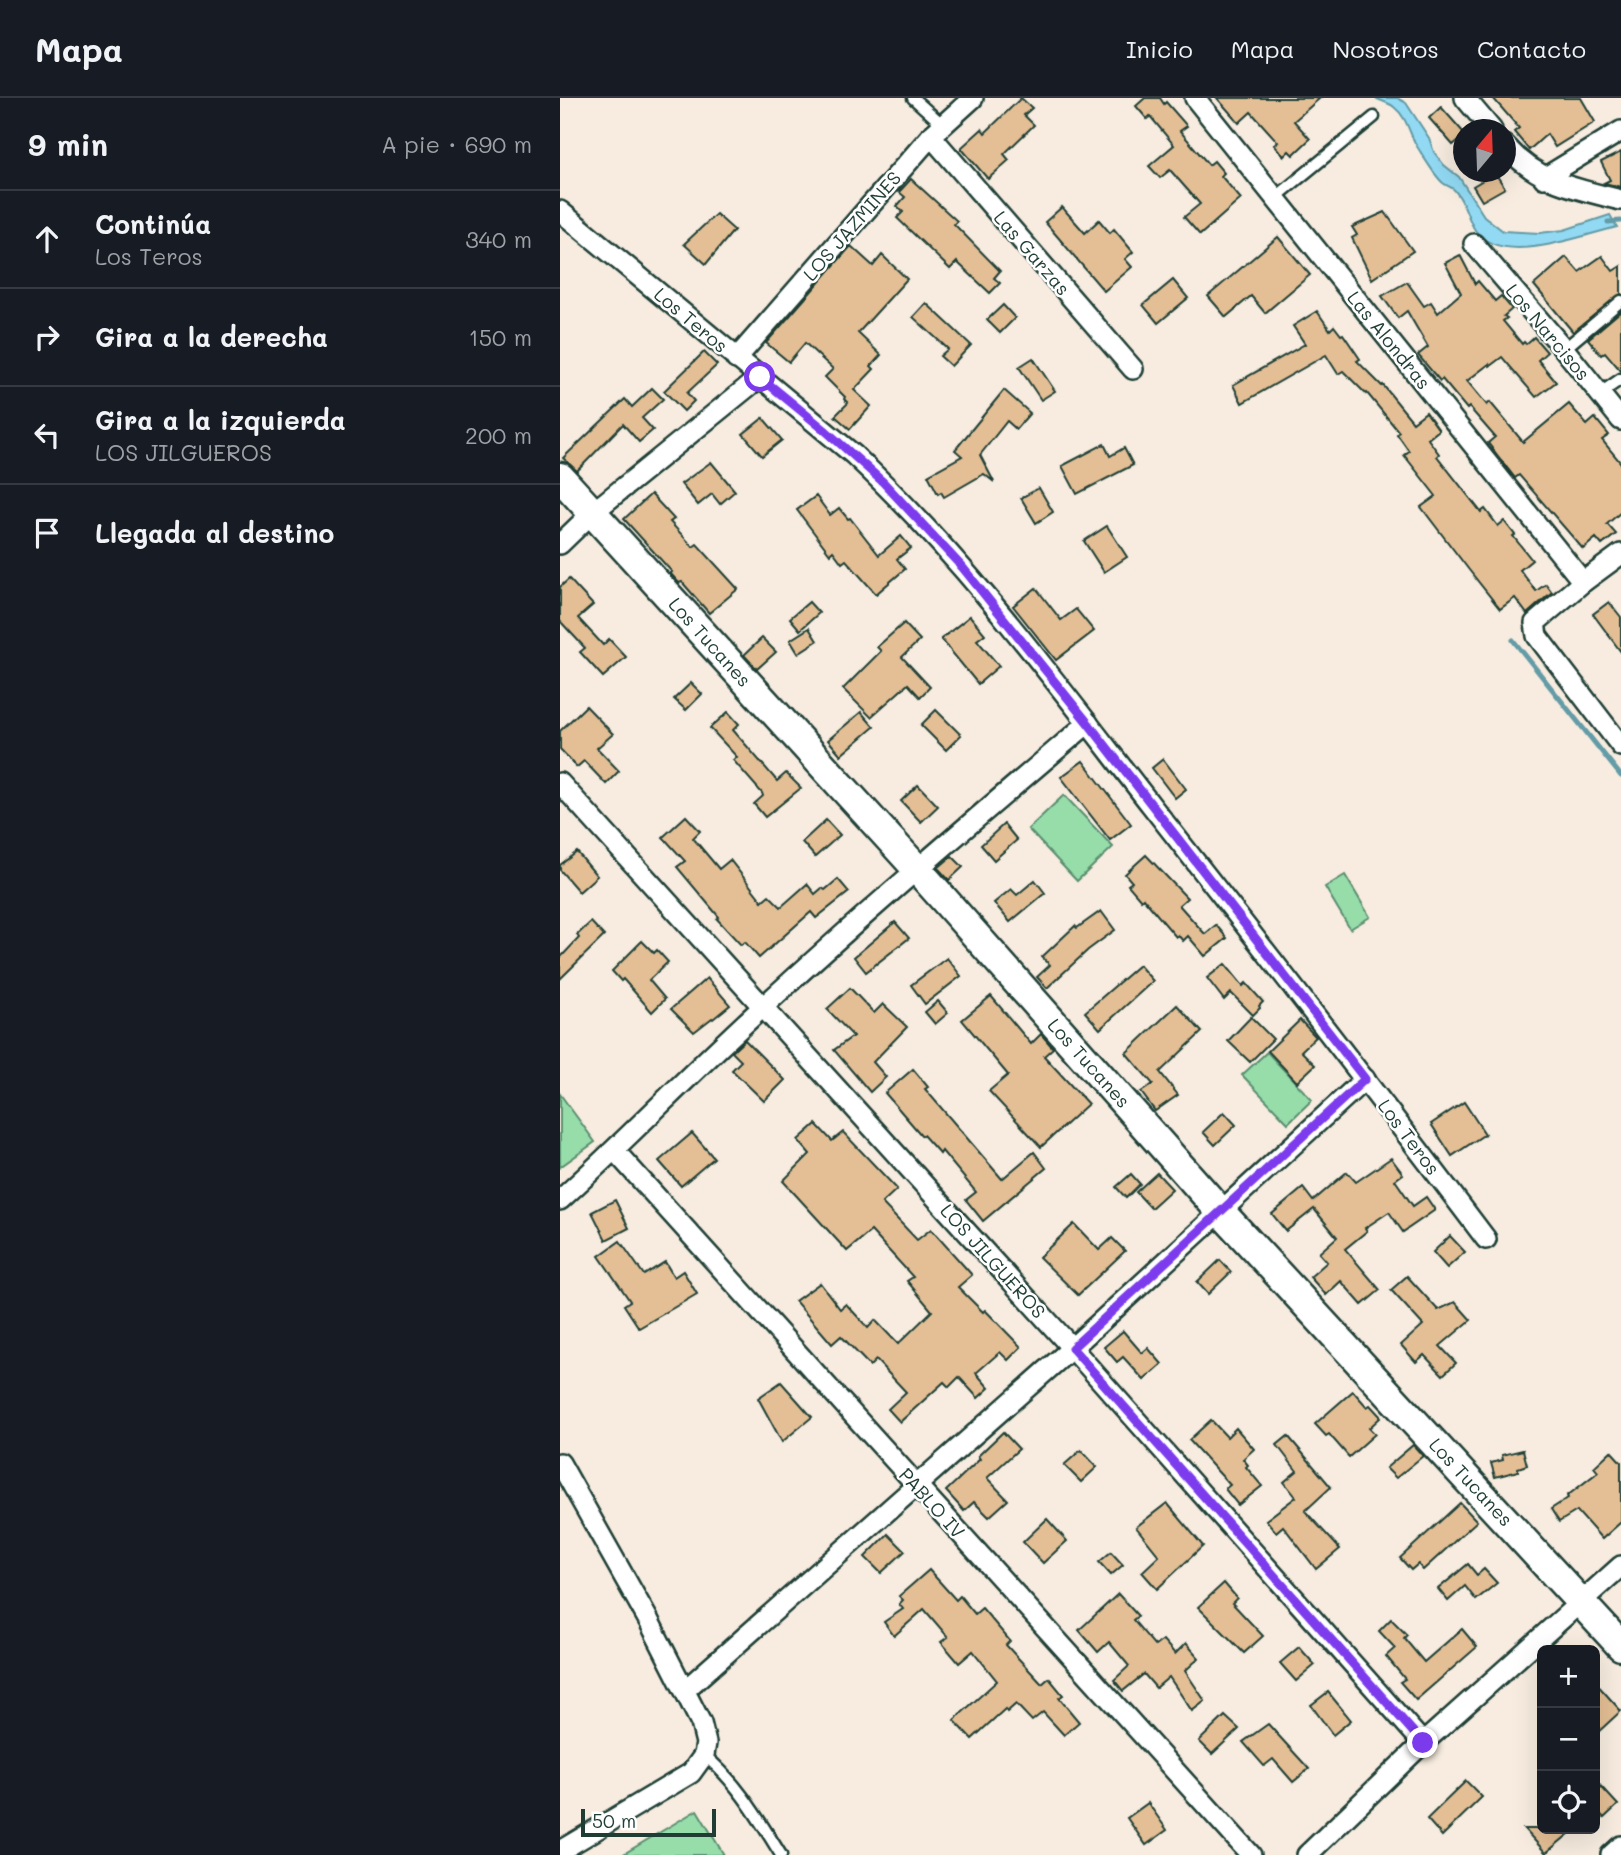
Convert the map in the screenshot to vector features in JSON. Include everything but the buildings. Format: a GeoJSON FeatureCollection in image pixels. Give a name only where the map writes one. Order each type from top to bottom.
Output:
{"type":"FeatureCollection","features":[{"type":"Feature","properties":{"kind":"street","name":"LOS JAZMINES"},"geometry":{"type":"LineString","coordinates":[[736,359],[937,131],[973,98]]}},
{"type":"Feature","properties":{"kind":"street","name":"Las Alondras"},"geometry":{"type":"LineString","coordinates":[[1195,98],[1583,582]]}},
{"type":"Feature","properties":{"kind":"street"},"geometry":{"type":"LineString","coordinates":[[1465,98],[1483,119]]}},
{"type":"Feature","properties":{"kind":"street","name":"Las Garzas"},"geometry":{"type":"LineString","coordinates":[[937,131],[1133,369]]}},
{"type":"Feature","properties":{"kind":"street"},"geometry":{"type":"LineString","coordinates":[[1544,178],[1621,131]]}},
{"type":"Feature","properties":{"kind":"street"},"geometry":{"type":"LineString","coordinates":[[1516,158],[1544,178],[1621,200]]}},
{"type":"Feature","properties":{"kind":"street","name":"Los Teros"},"geometry":{"type":"LineString","coordinates":[[560,211],[826,431],[883,482],[963,568],[1088,723],[1486,1239]]}},
{"type":"Feature","properties":{"kind":"street","name":"Los Narcisos"},"geometry":{"type":"LineString","coordinates":[[1474,244],[1621,420]]}},
{"type":"Feature","properties":{"kind":"street"},"geometry":{"type":"LineString","coordinates":[[560,544],[593,513],[760,377]]}},
{"type":"Feature","properties":{"kind":"street","name":"Los Tucanes"},"geometry":{"type":"LineString","coordinates":[[560,477],[917,869],[1220,1211],[1621,1646]]}},
{"type":"Feature","properties":{"kind":"street"},"geometry":{"type":"LineString","coordinates":[[1621,554],[1535,622],[1534,629],[1621,746]]}},
{"type":"Feature","properties":{"kind":"street"},"geometry":{"type":"LineString","coordinates":[[560,1200],[615,1151],[762,1007],[917,869],[1088,723]]}},
{"type":"Feature","properties":{"kind":"street","name":"LOS JILGUEROS"},"geometry":{"type":"LineString","coordinates":[[560,783],[1072,1348],[1423,1743]]}},
{"type":"Feature","properties":{"kind":"street"},"geometry":{"type":"LineString","coordinates":[[685,1690],[1072,1348],[1365,1079]]}},
{"type":"Feature","properties":{"kind":"street","name":"PABLO IV"},"geometry":{"type":"LineString","coordinates":[[615,1151],[1251,1855]]}},
{"type":"Feature","properties":{"kind":"street"},"geometry":{"type":"LineString","coordinates":[[560,1463],[649,1620],[701,1723],[706,1743],[704,1755],[691,1773],[560,1851]]}},
{"type":"Feature","properties":{"kind":"street"},"geometry":{"type":"LineString","coordinates":[[1307,1855],[1423,1743],[1621,1566]]}},
{"type":"Feature","properties":{"kind":"street"},"geometry":{"type":"LineString","coordinates":[[1611,1855],[1621,1846]]}},
{"type":"Feature","properties":{"kind":"lane","name":"Las Garzas"},"geometry":{"type":"LineString","coordinates":[[913,98],[937,131]]}},
{"type":"Feature","properties":{"kind":"lane"},"geometry":{"type":"LineString","coordinates":[[1275,198],[1374,117]]}},
{"type":"Feature","properties":{"kind":"lane"},"geometry":{"type":"LineString","coordinates":[[1563,349],[1621,301]]}},
{"type":"Feature","properties":{"kind":"lane"},"geometry":{"type":"LineString","coordinates":[[1599,394],[1621,379]]}},
{"type":"Feature","properties":{"kind":"lane"},"geometry":{"type":"LineString","coordinates":[[704,1755],[730,1778],[745,1797],[781,1855]]}},
{"type":"Feature","properties":{"kind":"green space"},"geometry":{"type":"Polygon","coordinates":[[[1064,795],[1113,847],[1077,881],[1028,829],[1064,795]]]}},
{"type":"Feature","properties":{"kind":"green space"},"geometry":{"type":"Polygon","coordinates":[[[1345,875],[1370,917],[1350,929],[1325,887],[1345,875]]]}},
{"type":"Feature","properties":{"kind":"green space"},"geometry":{"type":"Polygon","coordinates":[[[1267,1052],[1312,1100],[1288,1123],[1242,1075],[1267,1052]]]}},
{"type":"Feature","properties":{"kind":"green space"},"geometry":{"type":"Polygon","coordinates":[[[560,1094],[595,1142],[560,1167],[560,1094]]]}},
{"type":"Feature","properties":{"kind":"green space"},"geometry":{"type":"Polygon","coordinates":[[[697,1810],[724,1855],[622,1855],[697,1810]]]}},
{"type":"Feature","properties":{"kind":"water"},"geometry":{"type":"Polygon","coordinates":[[[1375,98],[1397,98],[1406,103],[1429,138],[1434,152],[1453,172],[1453,182],[1462,182],[1484,216],[1503,231],[1540,233],[1564,230],[1610,215],[1617,227],[1543,246],[1503,247],[1487,241],[1475,230],[1455,190],[1436,176],[1399,111],[1375,98]]]}},
{"type":"Feature","properties":{"kind":"waterway"},"geometry":{"type":"LineString","coordinates":[[1608,222],[1621,221]]}},
{"type":"Feature","properties":{"kind":"waterway"},"geometry":{"type":"LineString","coordinates":[[1513,640],[1621,776]]}},
{"type":"Feature","properties":{"kind":"route"},"geometry":{"type":"LineString","coordinates":[[760,377],[883,482],[963,568],[1088,723],[1365,1079],[1072,1348],[1423,1743]]}}]}
